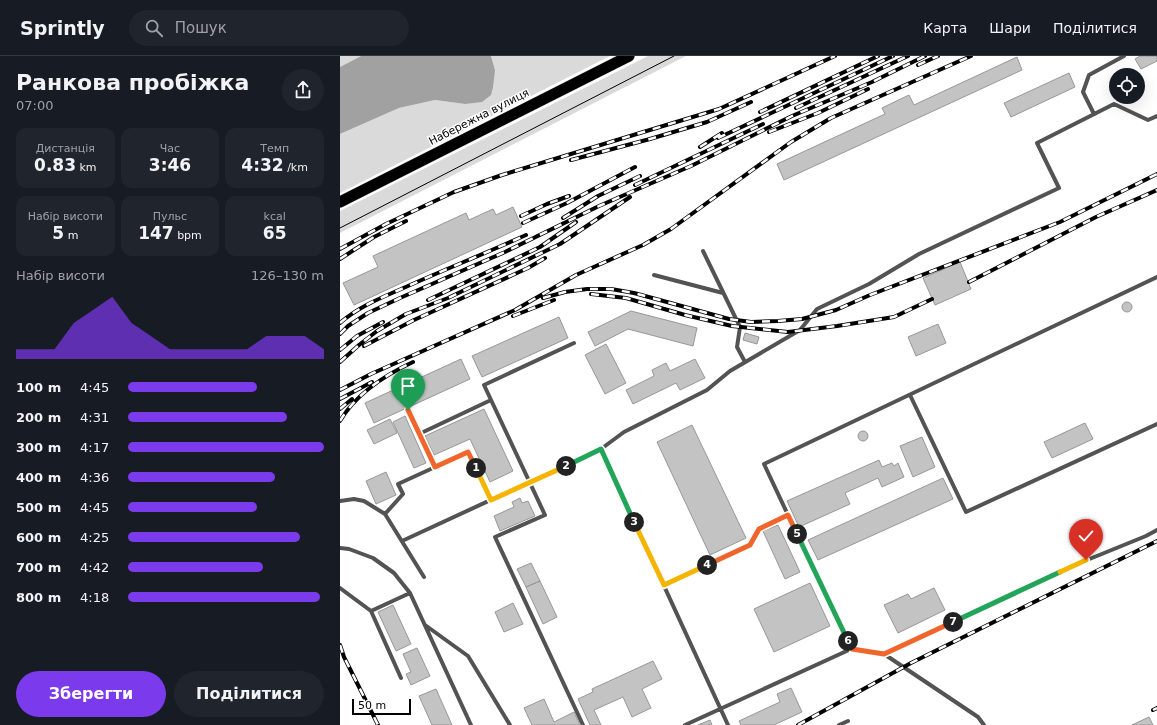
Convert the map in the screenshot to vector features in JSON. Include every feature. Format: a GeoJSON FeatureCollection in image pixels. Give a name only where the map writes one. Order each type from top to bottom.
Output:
{"type":"FeatureCollection","features":[{"type":"Feature","properties":{"kind":"highway","name":"Набережна вулиця"},"geometry":{"type":"LineString","coordinates":[[340,202],[629,56]]}},
{"type":"Feature","properties":{"kind":"lane"},"geometry":{"type":"LineString","coordinates":[[1094,114],[1083,92],[1089,76],[1124,56]]}},
{"type":"Feature","properties":{"kind":"lane"},"geometry":{"type":"LineString","coordinates":[[402,541],[601,449],[624,432],[707,390],[730,371],[800,330],[817,309],[870,284],[920,254],[1059,188],[1037,143],[1114,104],[1148,120],[1157,116]]}},
{"type":"Feature","properties":{"kind":"lane"},"geometry":{"type":"LineString","coordinates":[[703,251],[740,327],[737,346],[745,362]]}},
{"type":"Feature","properties":{"kind":"lane"},"geometry":{"type":"LineString","coordinates":[[654,276],[723,293]]}},
{"type":"Feature","properties":{"kind":"lane"},"geometry":{"type":"LineString","coordinates":[[852,649],[764,464],[1157,277]]}},
{"type":"Feature","properties":{"kind":"lane"},"geometry":{"type":"LineString","coordinates":[[574,343],[484,385],[545,515],[495,537],[583,725]]}},
{"type":"Feature","properties":{"kind":"lane"},"geometry":{"type":"LineString","coordinates":[[910,395],[966,512],[1157,424]]}},
{"type":"Feature","properties":{"kind":"lane"},"geometry":{"type":"LineString","coordinates":[[419,434],[491,400]]}},
{"type":"Feature","properties":{"kind":"lane"},"geometry":{"type":"LineString","coordinates":[[408,410],[435,467]]}},
{"type":"Feature","properties":{"kind":"lane"},"geometry":{"type":"LineString","coordinates":[[601,449],[728,725]]}},
{"type":"Feature","properties":{"kind":"lane"},"geometry":{"type":"LineString","coordinates":[[385,514],[403,494],[398,484],[468,452],[491,500]]}},
{"type":"Feature","properties":{"kind":"lane"},"geometry":{"type":"LineString","coordinates":[[340,501],[345,499],[359,500],[385,514],[424,577]]}},
{"type":"Feature","properties":{"kind":"lane"},"geometry":{"type":"LineString","coordinates":[[664,585],[750,545],[759,529],[788,515]]}},
{"type":"Feature","properties":{"kind":"lane"},"geometry":{"type":"LineString","coordinates":[[884,654],[1086,560],[1146,536],[1157,530]]}},
{"type":"Feature","properties":{"kind":"lane"},"geometry":{"type":"LineString","coordinates":[[340,548],[349,549],[373,558],[394,573],[410,593],[471,725]]}},
{"type":"Feature","properties":{"kind":"lane"},"geometry":{"type":"LineString","coordinates":[[340,588],[371,611],[401,678]]}},
{"type":"Feature","properties":{"kind":"lane"},"geometry":{"type":"LineString","coordinates":[[371,611],[410,593]]}},
{"type":"Feature","properties":{"kind":"lane"},"geometry":{"type":"LineString","coordinates":[[425,625],[468,656],[510,725]]}},
{"type":"Feature","properties":{"kind":"lane"},"geometry":{"type":"LineString","coordinates":[[685,725],[852,649],[884,654],[978,716],[984,725]]}},
{"type":"Feature","properties":{"kind":"lane"},"geometry":{"type":"LineString","coordinates":[[839,725],[848,721]]}},
{"type":"Feature","properties":{"kind":"shaded area"},"geometry":{"type":"Polygon","coordinates":[[[340,56],[361,56],[340,67],[340,56]]]}},
{"type":"Feature","properties":{"kind":"shaded area"},"geometry":{"type":"Polygon","coordinates":[[[361,56],[491,56],[495,70],[491,95],[482,102],[465,104],[435,100],[399,108],[340,134],[340,67],[361,56]]]}},
{"type":"Feature","properties":{"kind":"shaded area"},"geometry":{"type":"Polygon","coordinates":[[[491,56],[610,56],[340,193],[340,134],[399,108],[435,100],[465,104],[495,70],[491,56]]]}},
{"type":"Feature","properties":{"kind":"shaded area"},"geometry":{"type":"Polygon","coordinates":[[[648,56],[686,56],[340,233],[340,211],[648,56]]]}},
{"type":"Feature","properties":{"kind":"building"},"geometry":{"type":"Polygon","coordinates":[[[1140,56],[1157,56],[1157,61],[1143,68],[1140,68],[1135,59],[1140,56]]]}},
{"type":"Feature","properties":{"kind":"building"},"geometry":{"type":"Polygon","coordinates":[[[1017,57],[1022,70],[784,180],[777,164],[885,114],[882,108],[909,95],[914,105],[1017,57]]]}},
{"type":"Feature","properties":{"kind":"building"},"geometry":{"type":"Polygon","coordinates":[[[1069,73],[1075,87],[1011,117],[1004,103],[1069,73]]]}},
{"type":"Feature","properties":{"kind":"building"},"geometry":{"type":"Polygon","coordinates":[[[513,207],[522,227],[354,305],[343,283],[378,267],[373,256],[466,213],[469,220],[493,209],[496,215],[513,207]]]}},
{"type":"Feature","properties":{"kind":"building"},"geometry":{"type":"Polygon","coordinates":[[[960,262],[971,289],[935,305],[923,278],[960,262]]]}},
{"type":"Feature","properties":{"kind":"building"},"geometry":{"type":"Polygon","coordinates":[[[1125,302],[1129,302],[1131,303],[1131,311],[1125,312],[1122,309],[1122,305],[1125,302]]]}},
{"type":"Feature","properties":{"kind":"building"},"geometry":{"type":"Polygon","coordinates":[[[631,311],[697,328],[693,346],[628,329],[595,346],[588,332],[631,311]]]}},
{"type":"Feature","properties":{"kind":"building"},"geometry":{"type":"Polygon","coordinates":[[[559,317],[568,338],[482,377],[472,356],[559,317]]]}},
{"type":"Feature","properties":{"kind":"building"},"geometry":{"type":"Polygon","coordinates":[[[938,324],[946,343],[916,356],[908,337],[938,324]]]}},
{"type":"Feature","properties":{"kind":"building"},"geometry":{"type":"Polygon","coordinates":[[[745,333],[759,337],[757,344],[743,340],[745,333]]]}},
{"type":"Feature","properties":{"kind":"building"},"geometry":{"type":"Polygon","coordinates":[[[606,344],[626,383],[605,394],[585,355],[606,344]]]}},
{"type":"Feature","properties":{"kind":"building"},"geometry":{"type":"Polygon","coordinates":[[[461,359],[470,379],[374,423],[365,403],[461,359]]]}},
{"type":"Feature","properties":{"kind":"building"},"geometry":{"type":"Polygon","coordinates":[[[695,359],[705,378],[680,390],[676,383],[633,404],[626,390],[654,376],[652,370],[666,363],[670,371],[695,359]]]}},
{"type":"Feature","properties":{"kind":"building"},"geometry":{"type":"Polygon","coordinates":[[[484,409],[513,471],[490,482],[470,439],[434,455],[425,436],[484,409]]]}},
{"type":"Feature","properties":{"kind":"building"},"geometry":{"type":"Polygon","coordinates":[[[405,416],[426,463],[414,468],[393,422],[405,416]]]}},
{"type":"Feature","properties":{"kind":"building"},"geometry":{"type":"Polygon","coordinates":[[[390,419],[397,433],[374,444],[367,430],[390,419]]]}},
{"type":"Feature","properties":{"kind":"building"},"geometry":{"type":"Polygon","coordinates":[[[1085,423],[1093,439],[1052,458],[1044,442],[1085,423]]]}},
{"type":"Feature","properties":{"kind":"building"},"geometry":{"type":"Polygon","coordinates":[[[692,425],[746,538],[710,555],[657,442],[692,425]]]}},
{"type":"Feature","properties":{"kind":"building"},"geometry":{"type":"Polygon","coordinates":[[[861,431],[865,431],[867,432],[867,440],[861,441],[858,438],[858,434],[861,431]]]}},
{"type":"Feature","properties":{"kind":"building"},"geometry":{"type":"Polygon","coordinates":[[[922,437],[935,467],[913,477],[900,446],[922,437]]]}},
{"type":"Feature","properties":{"kind":"building"},"geometry":{"type":"Polygon","coordinates":[[[879,460],[882,467],[892,463],[894,466],[898,463],[904,477],[882,487],[878,478],[845,493],[850,504],[799,527],[787,501],[879,460]]]}},
{"type":"Feature","properties":{"kind":"building"},"geometry":{"type":"Polygon","coordinates":[[[386,472],[396,495],[376,504],[366,481],[386,472]]]}},
{"type":"Feature","properties":{"kind":"building"},"geometry":{"type":"Polygon","coordinates":[[[943,478],[953,499],[818,560],[808,540],[943,478]]]}},
{"type":"Feature","properties":{"kind":"building"},"geometry":{"type":"Polygon","coordinates":[[[520,498],[522,503],[528,501],[535,516],[500,531],[494,516],[514,507],[512,502],[520,498]]]}},
{"type":"Feature","properties":{"kind":"building"},"geometry":{"type":"Polygon","coordinates":[[[778,525],[800,572],[785,579],[763,531],[778,525]]]}},
{"type":"Feature","properties":{"kind":"building"},"geometry":{"type":"Polygon","coordinates":[[[531,563],[540,581],[526,587],[517,569],[531,563]]]}},
{"type":"Feature","properties":{"kind":"building"},"geometry":{"type":"Polygon","coordinates":[[[540,581],[557,617],[543,624],[526,587],[540,581]]]}},
{"type":"Feature","properties":{"kind":"building"},"geometry":{"type":"Polygon","coordinates":[[[810,583],[830,626],[774,652],[754,609],[810,583]]]}},
{"type":"Feature","properties":{"kind":"building"},"geometry":{"type":"Polygon","coordinates":[[[934,588],[945,610],[898,633],[884,605],[908,594],[911,599],[934,588]]]}},
{"type":"Feature","properties":{"kind":"building"},"geometry":{"type":"Polygon","coordinates":[[[513,603],[523,624],[504,632],[495,612],[513,603]]]}},
{"type":"Feature","properties":{"kind":"building"},"geometry":{"type":"Polygon","coordinates":[[[393,605],[411,644],[396,651],[378,612],[393,605]]]}},
{"type":"Feature","properties":{"kind":"building"},"geometry":{"type":"Polygon","coordinates":[[[417,648],[430,676],[411,685],[406,674],[411,672],[403,654],[417,648]]]}},
{"type":"Feature","properties":{"kind":"building"},"geometry":{"type":"Polygon","coordinates":[[[653,661],[662,679],[642,689],[651,708],[632,717],[623,697],[594,710],[601,725],[590,725],[578,699],[593,692],[592,689],[653,661]]]}},
{"type":"Feature","properties":{"kind":"building"},"geometry":{"type":"Polygon","coordinates":[[[791,688],[802,712],[774,725],[741,725],[739,721],[780,702],[777,694],[791,688]]]}},
{"type":"Feature","properties":{"kind":"building"},"geometry":{"type":"Polygon","coordinates":[[[436,689],[452,725],[432,725],[419,696],[436,689]]]}},
{"type":"Feature","properties":{"kind":"building"},"geometry":{"type":"Polygon","coordinates":[[[544,699],[554,722],[574,712],[580,725],[532,725],[524,708],[544,699]]]}},
{"type":"Feature","properties":{"kind":"building"},"geometry":{"type":"Polygon","coordinates":[[[1149,717],[1153,725],[1132,725],[1149,717]]]}},
{"type":"Feature","properties":{"kind":"building"},"geometry":{"type":"Polygon","coordinates":[[[710,720],[712,725],[698,725],[710,720]]]}},
{"type":"Feature","properties":{"kind":"tram line"},"geometry":{"type":"LineString","coordinates":[[340,228],[674,56]]}},
{"type":"Feature","properties":{"kind":"railway"},"geometry":{"type":"LineString","coordinates":[[340,249],[386,224],[454,192],[502,175],[719,109],[835,56]]}},
{"type":"Feature","properties":{"kind":"railway"},"geometry":{"type":"LineString","coordinates":[[760,112],[878,56]]}},
{"type":"Feature","properties":{"kind":"railway"},"geometry":{"type":"LineString","coordinates":[[718,138],[893,56]]}},
{"type":"Feature","properties":{"kind":"railway"},"geometry":{"type":"LineString","coordinates":[[796,108],[908,56]]}},
{"type":"Feature","properties":{"kind":"railway"},"geometry":{"type":"LineString","coordinates":[[340,334],[348,326],[368,313],[505,252],[599,206],[691,166],[792,116],[872,82],[925,56]]}},
{"type":"Feature","properties":{"kind":"railway"},"geometry":{"type":"LineString","coordinates":[[918,65],[938,56]]}},
{"type":"Feature","properties":{"kind":"railway"},"geometry":{"type":"LineString","coordinates":[[340,390],[371,374],[515,310],[576,275],[643,245],[671,229],[791,142],[831,118],[971,56]]}},
{"type":"Feature","properties":{"kind":"railway"},"geometry":{"type":"LineString","coordinates":[[769,132],[818,113],[868,89]]}},
{"type":"Feature","properties":{"kind":"railway"},"geometry":{"type":"LineString","coordinates":[[571,160],[707,122],[751,102]]}},
{"type":"Feature","properties":{"kind":"railway"},"geometry":{"type":"LineString","coordinates":[[635,185],[763,124]]}},
{"type":"Feature","properties":{"kind":"railway"},"geometry":{"type":"LineString","coordinates":[[700,147],[722,133]]}},
{"type":"Feature","properties":{"kind":"railway"},"geometry":{"type":"LineString","coordinates":[[523,223],[567,203],[635,167]]}},
{"type":"Feature","properties":{"kind":"railway"},"geometry":{"type":"LineString","coordinates":[[543,298],[565,292],[587,289],[611,289],[634,293],[729,319],[751,322],[802,319],[836,310],[870,295],[1060,222],[1157,174]]}},
{"type":"Feature","properties":{"kind":"railway"},"geometry":{"type":"LineString","coordinates":[[563,218],[598,196],[640,176]]}},
{"type":"Feature","properties":{"kind":"railway"},"geometry":{"type":"LineString","coordinates":[[969,282],[1096,217],[1157,190]]}},
{"type":"Feature","properties":{"kind":"railway"},"geometry":{"type":"LineString","coordinates":[[521,216],[569,196]]}},
{"type":"Feature","properties":{"kind":"railway"},"geometry":{"type":"LineString","coordinates":[[340,362],[377,331],[406,314],[448,298],[560,244],[630,197]]}},
{"type":"Feature","properties":{"kind":"railway"},"geometry":{"type":"LineString","coordinates":[[340,259],[374,237],[406,221]]}},
{"type":"Feature","properties":{"kind":"railway"},"geometry":{"type":"LineString","coordinates":[[428,300],[540,247],[576,222]]}},
{"type":"Feature","properties":{"kind":"railway"},"geometry":{"type":"LineString","coordinates":[[340,323],[353,313],[376,300],[526,235]]}},
{"type":"Feature","properties":{"kind":"railway"},"geometry":{"type":"LineString","coordinates":[[364,346],[414,320],[528,268],[545,258]]}},
{"type":"Feature","properties":{"kind":"railway"},"geometry":{"type":"LineString","coordinates":[[591,294],[626,298],[685,315],[732,326],[788,332],[894,317],[932,299]]}},
{"type":"Feature","properties":{"kind":"railway"},"geometry":{"type":"LineString","coordinates":[[513,316],[554,300]]}},
{"type":"Feature","properties":{"kind":"railway"},"geometry":{"type":"LineString","coordinates":[[340,350],[357,336],[383,322]]}},
{"type":"Feature","properties":{"kind":"railway"},"geometry":{"type":"LineString","coordinates":[[340,421],[354,402],[372,386],[413,362]]}},
{"type":"Feature","properties":{"kind":"railway"},"geometry":{"type":"LineString","coordinates":[[340,399],[372,382]]}},
{"type":"Feature","properties":{"kind":"railway"},"geometry":{"type":"LineString","coordinates":[[340,409],[352,399]]}},
{"type":"Feature","properties":{"kind":"railway"},"geometry":{"type":"LineString","coordinates":[[798,725],[911,663],[1157,541]]}},
{"type":"Feature","properties":{"kind":"railway"},"geometry":{"type":"LineString","coordinates":[[340,645],[344,657],[378,725]]}},
{"type":"Feature","properties":{"kind":"railway"},"geometry":{"type":"LineString","coordinates":[[1153,710],[1157,708]]}},
{"type":"Feature","properties":{"kind":"route"},"geometry":{"type":"LineString","coordinates":[[408,410],[435,467],[468,452],[491,500],[601,449],[664,585],[750,545],[759,529],[788,515],[852,649],[884,654],[1086,560]]}}]}
